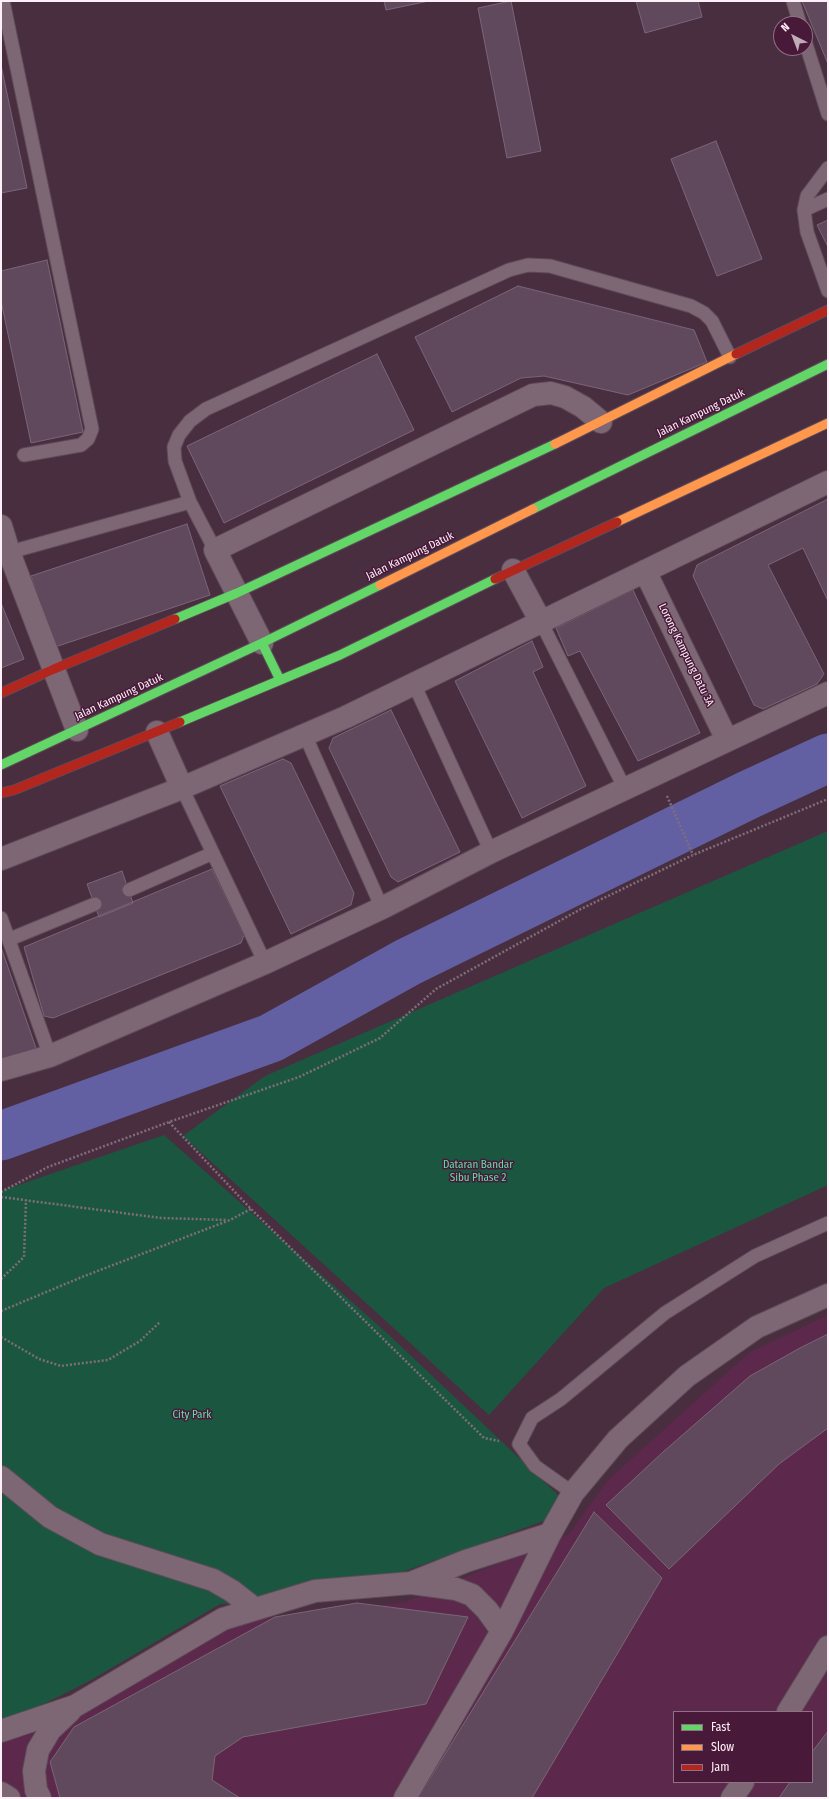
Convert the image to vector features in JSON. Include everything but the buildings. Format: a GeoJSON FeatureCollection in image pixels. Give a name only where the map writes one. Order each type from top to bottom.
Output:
{"type":"FeatureCollection","features":[{"type":"Feature","properties":{"kind":"street"},"geometry":{"type":"LineString","coordinates":[[1,693],[54,669],[237,593],[601,422],[730,357],[828,310]]}},
{"type":"Feature","properties":{"kind":"street","name":"Jalan Kampung Datuk"},"geometry":{"type":"LineString","coordinates":[[1,766],[262,643],[828,364]]}},
{"type":"Feature","properties":{"kind":"street"},"geometry":{"type":"LineString","coordinates":[[280,680],[215,550],[533,395],[551,393],[565,397],[583,407],[601,422]]}},
{"type":"Feature","properties":{"kind":"street"},"geometry":{"type":"LineString","coordinates":[[1,793],[45,778],[340,655],[513,570],[827,427]]}},
{"type":"Feature","properties":{"kind":"street"},"geometry":{"type":"LineString","coordinates":[[1,858],[182,788],[305,735],[414,684],[828,482]]}},
{"type":"Feature","properties":{"kind":"street"},"geometry":{"type":"LineString","coordinates":[[1,526],[5,553],[54,669],[77,730]]}},
{"type":"Feature","properties":{"kind":"street"},"geometry":{"type":"LineString","coordinates":[[513,570],[541,622]]}},
{"type":"Feature","properties":{"kind":"street","name":"Lorong Kampung Datu 3A"},"geometry":{"type":"LineString","coordinates":[[645,570],[727,740]]}},
{"type":"Feature","properties":{"kind":"street"},"geometry":{"type":"LineString","coordinates":[[1,1070],[50,1056],[265,964],[382,908],[491,852],[828,693]]}},
{"type":"Feature","properties":{"kind":"street"},"geometry":{"type":"LineString","coordinates":[[157,732],[182,788]]}},
{"type":"Feature","properties":{"kind":"street"},"geometry":{"type":"LineString","coordinates":[[406,1798],[502,1631],[550,1534],[573,1493],[618,1439],[687,1376],[756,1326],[828,1295]]}},
{"type":"Feature","properties":{"kind":"street"},"geometry":{"type":"LineString","coordinates":[[1,1477],[50,1518],[100,1544],[213,1580],[232,1591],[255,1609]]}},
{"type":"Feature","properties":{"kind":"street"},"geometry":{"type":"LineString","coordinates":[[411,1583],[466,1561],[550,1534]]}},
{"type":"Feature","properties":{"kind":"street"},"geometry":{"type":"LineString","coordinates":[[1,1731],[75,1706],[223,1619],[315,1591],[411,1583],[456,1589],[472,1595],[502,1631]]}},
{"type":"Feature","properties":{"kind":"street"},"geometry":{"type":"LineString","coordinates":[[789,1711],[828,1647]]}},
{"type":"Feature","properties":{"kind":"street"},"geometry":{"type":"LineString","coordinates":[[40,1798],[36,1790],[34,1771],[38,1750],[50,1730],[75,1706]]}},
{"type":"Feature","properties":{"kind":"street"},"geometry":{"type":"LineString","coordinates":[[732,1798],[742,1783]]}},
{"type":"Feature","properties":{"kind":"street"},"geometry":{"type":"LineString","coordinates":[[1,1793],[9,1798]]}},
{"type":"Feature","properties":{"kind":"lane"},"geometry":{"type":"LineString","coordinates":[[3,1],[92,429],[88,439],[81,445],[24,455]]}},
{"type":"Feature","properties":{"kind":"lane"},"geometry":{"type":"LineString","coordinates":[[793,1],[798,16]]}},
{"type":"Feature","properties":{"kind":"lane"},"geometry":{"type":"LineString","coordinates":[[810,56],[828,114]]}},
{"type":"Feature","properties":{"kind":"lane"},"geometry":{"type":"LineString","coordinates":[[828,168],[807,196],[804,210],[807,232],[828,291]]}},
{"type":"Feature","properties":{"kind":"lane"},"geometry":{"type":"LineString","coordinates":[[804,210],[828,199]]}},
{"type":"Feature","properties":{"kind":"lane"},"geometry":{"type":"LineString","coordinates":[[215,550],[190,502],[175,460],[174,447],[179,435],[190,421],[206,409],[509,270],[528,265],[550,266],[691,306],[704,313],[712,321],[730,357]]}},
{"type":"Feature","properties":{"kind":"lane"},"geometry":{"type":"LineString","coordinates":[[5,553],[190,502]]}},
{"type":"Feature","properties":{"kind":"lane"},"geometry":{"type":"LineString","coordinates":[[541,622],[625,789]]}},
{"type":"Feature","properties":{"kind":"lane"},"geometry":{"type":"LineString","coordinates":[[414,684],[491,852]]}},
{"type":"Feature","properties":{"kind":"lane"},"geometry":{"type":"LineString","coordinates":[[305,735],[382,908]]}},
{"type":"Feature","properties":{"kind":"lane"},"geometry":{"type":"LineString","coordinates":[[182,788],[265,964]]}},
{"type":"Feature","properties":{"kind":"lane"},"geometry":{"type":"LineString","coordinates":[[129,890],[213,853]]}},
{"type":"Feature","properties":{"kind":"lane"},"geometry":{"type":"LineString","coordinates":[[10,940],[95,904]]}},
{"type":"Feature","properties":{"kind":"lane"},"geometry":{"type":"LineString","coordinates":[[1,918],[50,1056]]}},
{"type":"Feature","properties":{"kind":"lane"},"geometry":{"type":"LineString","coordinates":[[573,1493],[535,1466],[519,1444],[532,1418],[561,1398],[665,1313],[755,1256],[828,1223]]}},
{"type":"Feature","properties":{"kind":"path"},"geometry":{"type":"LineString","coordinates":[[665,791],[693,855]]}},
{"type":"Feature","properties":{"kind":"path"},"geometry":{"type":"LineString","coordinates":[[1,1192],[48,1167],[169,1122],[299,1077],[380,1038],[436,989],[581,909],[693,855],[828,799]]}},
{"type":"Feature","properties":{"kind":"path"},"geometry":{"type":"LineString","coordinates":[[169,1122],[251,1209],[484,1438],[519,1444]]}},
{"type":"Feature","properties":{"kind":"path"},"geometry":{"type":"LineString","coordinates":[[1,1197],[161,1218],[230,1220]]}},
{"type":"Feature","properties":{"kind":"path"},"geometry":{"type":"LineString","coordinates":[[1,1279],[24,1257],[26,1200]]}},
{"type":"Feature","properties":{"kind":"path"},"geometry":{"type":"LineString","coordinates":[[1,1310],[75,1279],[230,1220],[251,1209]]}},
{"type":"Feature","properties":{"kind":"path"},"geometry":{"type":"LineString","coordinates":[[1,1337],[39,1359],[61,1366],[108,1360],[140,1342],[160,1322]]}},
{"type":"Feature","properties":{"kind":"shaded area"},"geometry":{"type":"Polygon","coordinates":[[[828,1315],[828,1798],[1,1798],[1,1739],[228,1622],[405,1602],[569,1534],[608,1480],[750,1352],[828,1315]]]}},
{"type":"Feature","properties":{"kind":"green space","name":"Dataran Bandar Sibu Phase 2"},"geometry":{"type":"Polygon","coordinates":[[[828,831],[828,1185],[604,1288],[489,1415],[183,1136],[265,1076],[828,831]]]}},
{"type":"Feature","properties":{"kind":"green space","name":"City Park"},"geometry":{"type":"Polygon","coordinates":[[[164,1135],[388,1334],[574,1510],[322,1601],[220,1604],[91,1680],[1,1726],[1,1191],[164,1135]]]}},
{"type":"Feature","properties":{"kind":"waterway"},"geometry":{"type":"LineString","coordinates":[[1,1136],[271,1038],[408,962],[748,795],[828,758]]}},
{"type":"Feature","properties":{"kind":"traffic: fast"},"geometry":{"type":"LineString","coordinates":[[533,509],[828,364]]}},
{"type":"Feature","properties":{"kind":"traffic: fast"},"geometry":{"type":"LineString","coordinates":[[175,619],[237,593],[555,444]]}},
{"type":"Feature","properties":{"kind":"traffic: fast"},"geometry":{"type":"LineString","coordinates":[[180,722],[340,655],[495,579]]}},
{"type":"Feature","properties":{"kind":"traffic: fast"},"geometry":{"type":"LineString","coordinates":[[1,765],[262,643],[380,585]]}},
{"type":"Feature","properties":{"kind":"traffic: fast"},"geometry":{"type":"LineString","coordinates":[[262,643],[280,680]]}},
{"type":"Feature","properties":{"kind":"traffic: slow"},"geometry":{"type":"LineString","coordinates":[[555,444],[736,354]]}},
{"type":"Feature","properties":{"kind":"traffic: slow"},"geometry":{"type":"LineString","coordinates":[[617,522],[828,423]]}},
{"type":"Feature","properties":{"kind":"traffic: slow"},"geometry":{"type":"LineString","coordinates":[[380,585],[533,509]]}},
{"type":"Feature","properties":{"kind":"traffic: jam"},"geometry":{"type":"LineString","coordinates":[[736,354],[828,310]]}},
{"type":"Feature","properties":{"kind":"traffic: jam"},"geometry":{"type":"LineString","coordinates":[[495,579],[617,522]]}},
{"type":"Feature","properties":{"kind":"traffic: jam"},"geometry":{"type":"LineString","coordinates":[[1,693],[54,669],[175,619]]}},
{"type":"Feature","properties":{"kind":"traffic: jam"},"geometry":{"type":"LineString","coordinates":[[1,793],[14,790],[180,722]]}}]}
